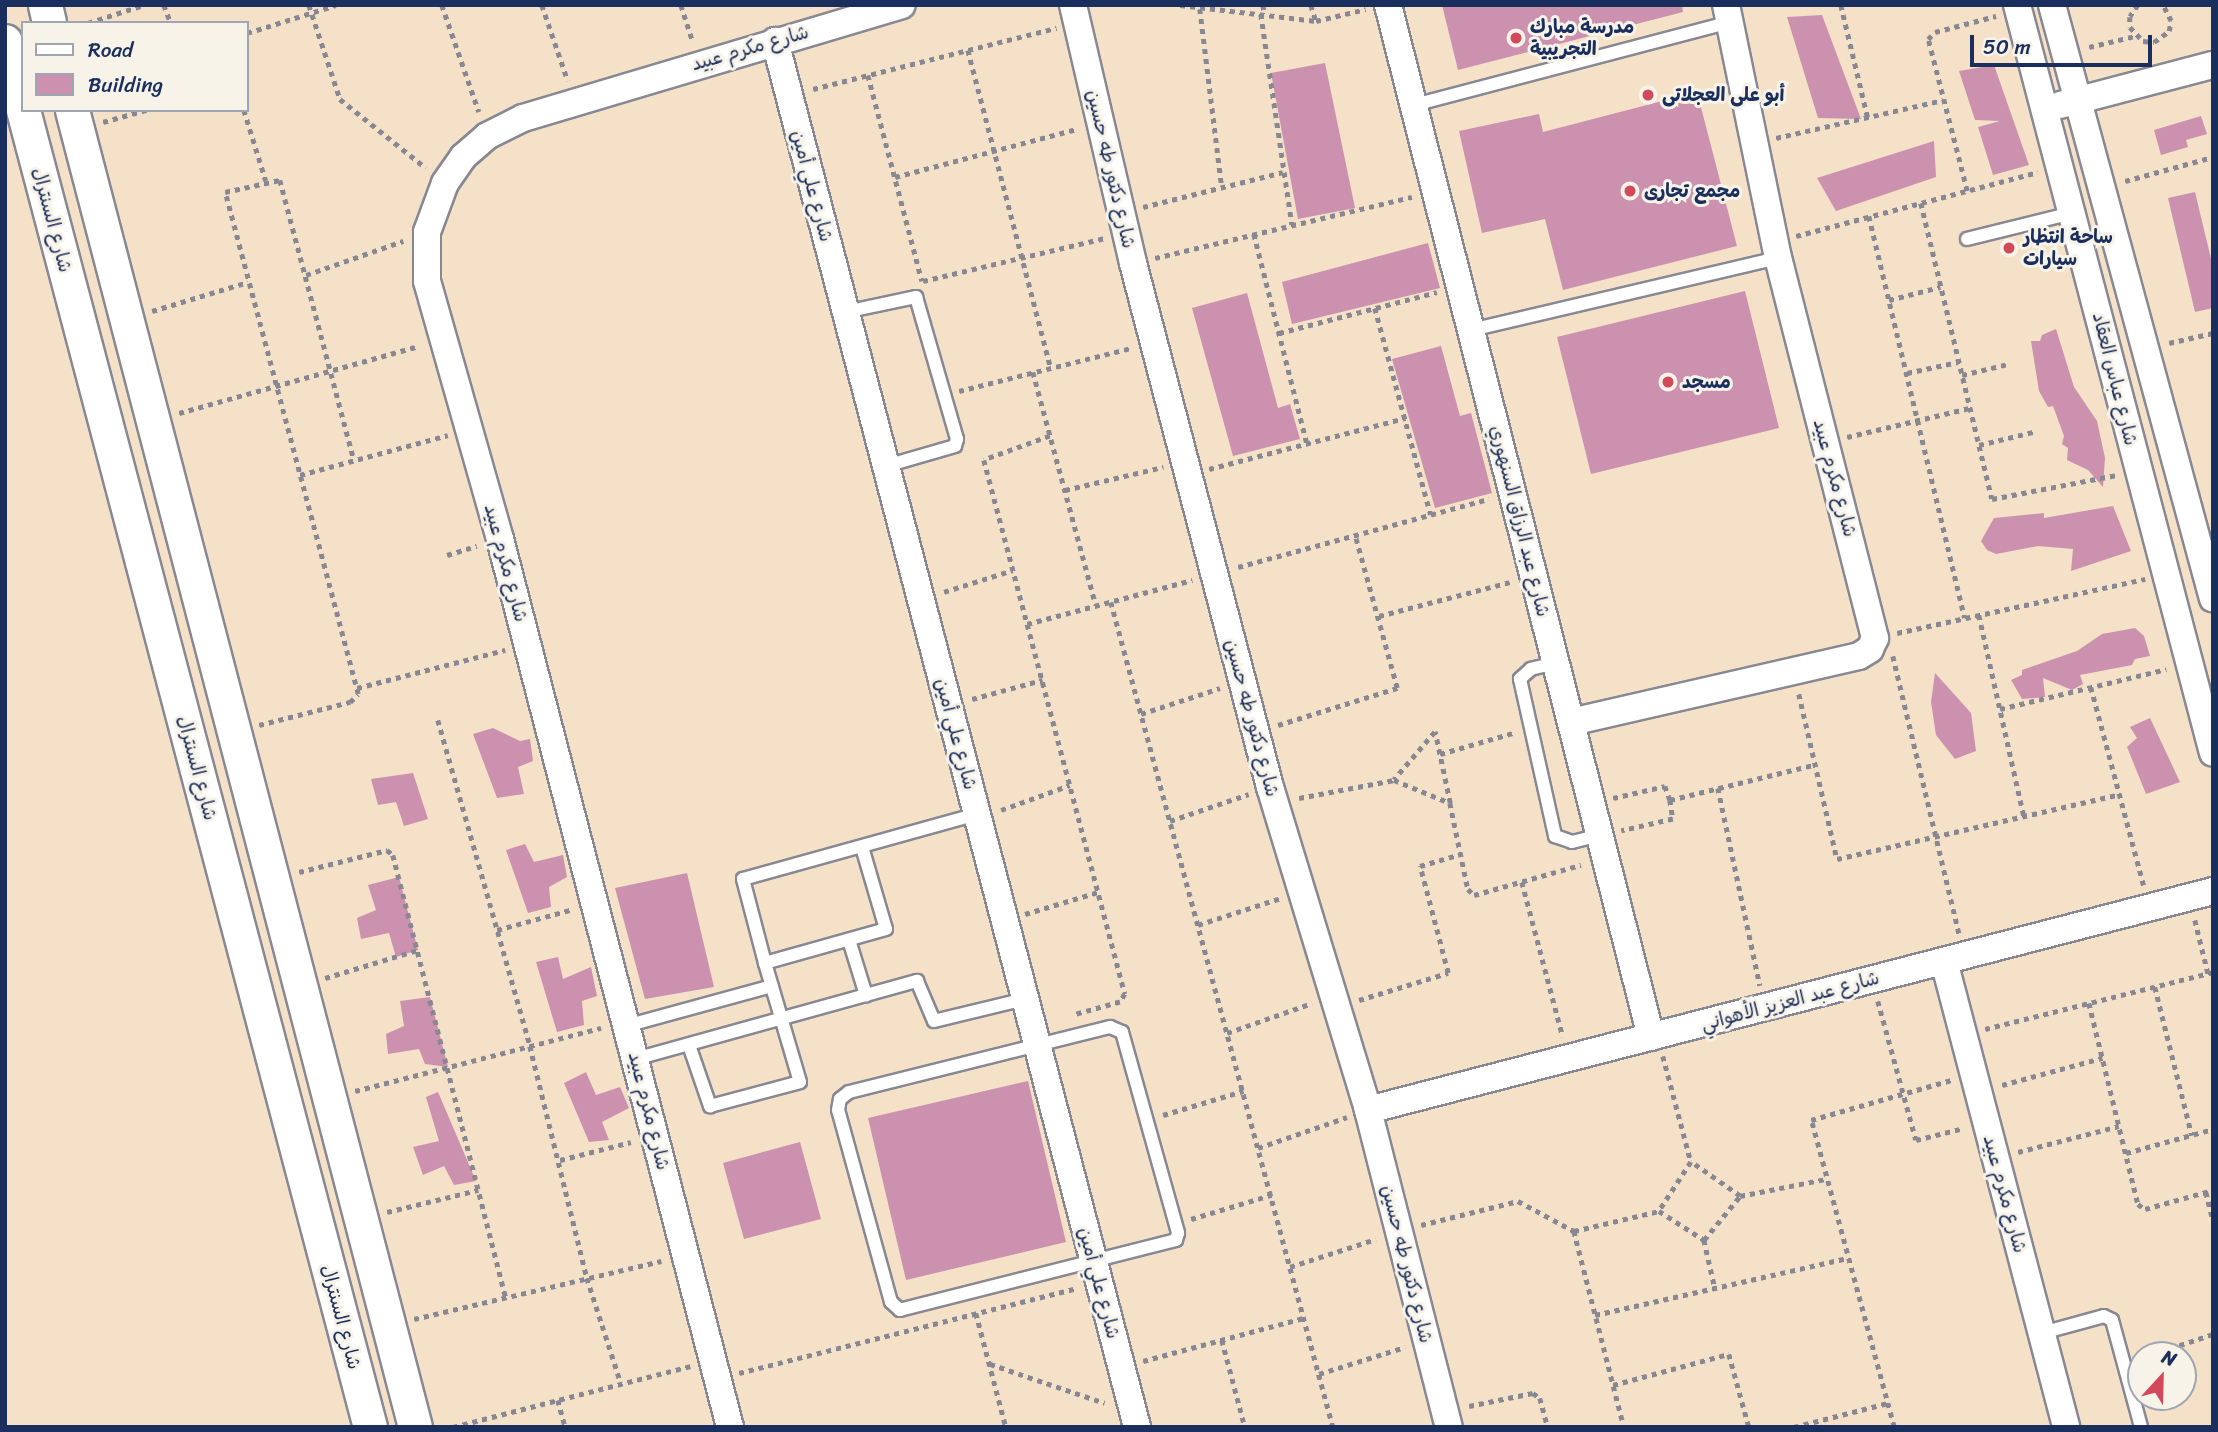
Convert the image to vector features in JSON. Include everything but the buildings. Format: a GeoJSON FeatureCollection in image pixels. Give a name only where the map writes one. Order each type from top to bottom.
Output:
{"type":"FeatureCollection","features":[{"type":"Feature","properties":{"kind":"street","name":"شارع مكرم عبيد"},"geometry":{"type":"LineString","coordinates":[[730,1427],[528,645],[427,281],[427,232],[444,183],[463,157],[488,136],[574,99],[902,5]]}},
{"type":"Feature","properties":{"kind":"street","name":"شارع عبد الرزاق السنهوري"},"geometry":{"type":"LineString","coordinates":[[1388,5],[1603,847],[1655,1036]]}},
{"type":"Feature","properties":{"kind":"street","name":"شارع عباس العقاد"},"geometry":{"type":"LineString","coordinates":[[2052,5],[2213,599]]}},
{"type":"Feature","properties":{"kind":"street","name":"شارع عباس العقاد"},"geometry":{"type":"LineString","coordinates":[[2018,8],[2213,753]]}},
{"type":"Feature","properties":{"kind":"street","name":"شارع مكرم عبيد"},"geometry":{"type":"LineString","coordinates":[[1728,13],[1777,249],[1826,442],[1882,636]]}},
{"type":"Feature","properties":{"kind":"street","name":"شارع دكتور طه حسين"},"geometry":{"type":"LineString","coordinates":[[1075,14],[1133,263],[1255,732],[1368,1110],[1447,1419]]}},
{"type":"Feature","properties":{"kind":"street","name":"شارع علي أمين"},"geometry":{"type":"LineString","coordinates":[[775,41],[1135,1420]]}},
{"type":"Feature","properties":{"kind":"street","name":"شارع السنترال"},"geometry":{"type":"LineString","coordinates":[[8,59],[21,102]]}},
{"type":"Feature","properties":{"kind":"street"},"geometry":{"type":"LineString","coordinates":[[2045,109],[2213,65]]}},
{"type":"Feature","properties":{"kind":"street","name":"شارع السنترال"},"geometry":{"type":"LineString","coordinates":[[24,112],[370,1427]]}},
{"type":"Feature","properties":{"kind":"street"},"geometry":{"type":"LineString","coordinates":[[74,120],[415,1427]]}},
{"type":"Feature","properties":{"kind":"street"},"geometry":{"type":"LineString","coordinates":[[1571,722],[1859,656],[1882,636]]}},
{"type":"Feature","properties":{"kind":"street","name":"شارع عبد العزيز الأهواني"},"geometry":{"type":"LineString","coordinates":[[1368,1110],[2201,894]]}},
{"type":"Feature","properties":{"kind":"street","name":"شارع مكرم عبيد"},"geometry":{"type":"LineString","coordinates":[[1954,958],[1964,1034],[2066,1427]]}},
{"type":"Feature","properties":{"kind":"lane"},"geometry":{"type":"LineString","coordinates":[[1414,105],[1728,13]]}},
{"type":"Feature","properties":{"kind":"lane"},"geometry":{"type":"LineString","coordinates":[[1967,239],[2073,213]]}},
{"type":"Feature","properties":{"kind":"lane"},"geometry":{"type":"LineString","coordinates":[[1471,330],[1777,249]]}},
{"type":"Feature","properties":{"kind":"lane"},"geometry":{"type":"LineString","coordinates":[[845,312],[916,297],[957,439],[955,446],[886,466]]}},
{"type":"Feature","properties":{"kind":"lane"},"geometry":{"type":"LineString","coordinates":[[1556,663],[1531,669],[1520,679],[1555,836],[1603,847]]}},
{"type":"Feature","properties":{"kind":"lane"},"geometry":{"type":"LineString","coordinates":[[689,1045],[710,1106],[799,1082],[743,880],[977,816]]}},
{"type":"Feature","properties":{"kind":"lane"},"geometry":{"type":"LineString","coordinates":[[765,963],[887,928],[862,847]]}},
{"type":"Feature","properties":{"kind":"lane"},"geometry":{"type":"LineString","coordinates":[[849,940],[866,995]]}},
{"type":"Feature","properties":{"kind":"lane"},"geometry":{"type":"LineString","coordinates":[[635,1059],[919,981],[934,1021],[1025,999]]}},
{"type":"Feature","properties":{"kind":"lane"},"geometry":{"type":"LineString","coordinates":[[626,1024],[772,986]]}},
{"type":"Feature","properties":{"kind":"lane"},"geometry":{"type":"LineString","coordinates":[[1119,1029],[1146,1120],[1178,1237],[1172,1242],[1097,1273],[900,1310],[891,1302],[838,1110],[841,1099],[849,1093],[1035,1036],[1119,1029]]}},
{"type":"Feature","properties":{"kind":"lane"},"geometry":{"type":"LineString","coordinates":[[2042,1333],[2109,1317],[2141,1427]]}},
{"type":"Feature","properties":{"kind":"path"},"geometry":{"type":"LineString","coordinates":[[94,21],[144,5]]}},
{"type":"Feature","properties":{"kind":"path"},"geometry":{"type":"LineString","coordinates":[[309,5],[340,99],[444,183]]}},
{"type":"Feature","properties":{"kind":"path"},"geometry":{"type":"LineString","coordinates":[[248,33],[336,5]]}},
{"type":"Feature","properties":{"kind":"path"},"geometry":{"type":"LineString","coordinates":[[442,5],[488,136]]}},
{"type":"Feature","properties":{"kind":"path"},"geometry":{"type":"LineString","coordinates":[[542,5],[574,99]]}},
{"type":"Feature","properties":{"kind":"path"},"geometry":{"type":"LineString","coordinates":[[681,5],[700,62]]}},
{"type":"Feature","properties":{"kind":"path"},"geometry":{"type":"LineString","coordinates":[[1180,5],[1316,21],[1379,5]]}},
{"type":"Feature","properties":{"kind":"path"},"geometry":{"type":"LineString","coordinates":[[1263,5],[1292,225]]}},
{"type":"Feature","properties":{"kind":"path"},"geometry":{"type":"LineString","coordinates":[[1311,5],[1316,21]]}},
{"type":"Feature","properties":{"kind":"path"},"geometry":{"type":"LineString","coordinates":[[1841,5],[1868,117]]}},
{"type":"Feature","properties":{"kind":"path"},"geometry":{"type":"LineString","coordinates":[[2135,36],[2130,17],[2138,5]]}},
{"type":"Feature","properties":{"kind":"path"},"geometry":{"type":"LineString","coordinates":[[2065,54],[2135,36],[2154,42],[2163,38],[2171,21],[2163,5]]}},
{"type":"Feature","properties":{"kind":"path"},"geometry":{"type":"LineString","coordinates":[[1967,191],[1928,44],[1931,34],[2018,8]]}},
{"type":"Feature","properties":{"kind":"path"},"geometry":{"type":"LineString","coordinates":[[1200,9],[1222,187]]}},
{"type":"Feature","properties":{"kind":"path"},"geometry":{"type":"LineString","coordinates":[[789,96],[968,50],[1075,14]]}},
{"type":"Feature","properties":{"kind":"path"},"geometry":{"type":"LineString","coordinates":[[968,50],[1051,368]]}},
{"type":"Feature","properties":{"kind":"path"},"geometry":{"type":"LineString","coordinates":[[868,75],[926,294]]}},
{"type":"Feature","properties":{"kind":"path"},"geometry":{"type":"LineString","coordinates":[[1755,143],[1943,100]]}},
{"type":"Feature","properties":{"kind":"path"},"geometry":{"type":"LineString","coordinates":[[74,120],[132,112]]}},
{"type":"Feature","properties":{"kind":"path"},"geometry":{"type":"LineString","coordinates":[[245,112],[267,181]]}},
{"type":"Feature","properties":{"kind":"path"},"geometry":{"type":"LineString","coordinates":[[895,177],[1100,123]]}},
{"type":"Feature","properties":{"kind":"path"},"geometry":{"type":"LineString","coordinates":[[2101,188],[2213,157]]}},
{"type":"Feature","properties":{"kind":"path"},"geometry":{"type":"LineString","coordinates":[[1777,249],[1869,216],[2060,166]]}},
{"type":"Feature","properties":{"kind":"path"},"geometry":{"type":"LineString","coordinates":[[922,281],[1022,257],[1222,187],[1283,172]]}},
{"type":"Feature","properties":{"kind":"path"},"geometry":{"type":"LineString","coordinates":[[233,732],[350,702],[358,694],[225,193],[278,178],[281,182],[354,460]]}},
{"type":"Feature","properties":{"kind":"path"},"geometry":{"type":"LineString","coordinates":[[1133,263],[1436,191]]}},
{"type":"Feature","properties":{"kind":"path"},"geometry":{"type":"LineString","coordinates":[[1922,203],[1969,408],[1995,501],[2138,470]]}},
{"type":"Feature","properties":{"kind":"path"},"geometry":{"type":"LineString","coordinates":[[1869,216],[1965,618]]}},
{"type":"Feature","properties":{"kind":"path"},"geometry":{"type":"LineString","coordinates":[[305,275],[427,232]]}},
{"type":"Feature","properties":{"kind":"path"},"geometry":{"type":"LineString","coordinates":[[1254,234],[1308,444]]}},
{"type":"Feature","properties":{"kind":"path"},"geometry":{"type":"LineString","coordinates":[[126,318],[248,282]]}},
{"type":"Feature","properties":{"kind":"path"},"geometry":{"type":"LineString","coordinates":[[1279,333],[1460,287]]}},
{"type":"Feature","properties":{"kind":"path"},"geometry":{"type":"LineString","coordinates":[[1889,300],[1940,287]]}},
{"type":"Feature","properties":{"kind":"path"},"geometry":{"type":"LineString","coordinates":[[1375,308],[1431,515]]}},
{"type":"Feature","properties":{"kind":"path"},"geometry":{"type":"LineString","coordinates":[[2144,349],[2213,333]]}},
{"type":"Feature","properties":{"kind":"path"},"geometry":{"type":"LineString","coordinates":[[152,421],[444,339]]}},
{"type":"Feature","properties":{"kind":"path"},"geometry":{"type":"LineString","coordinates":[[951,387],[957,391],[1154,342]]}},
{"type":"Feature","properties":{"kind":"path"},"geometry":{"type":"LineString","coordinates":[[1906,373],[1958,362]]}},
{"type":"Feature","properties":{"kind":"path"},"geometry":{"type":"LineString","coordinates":[[1962,375],[2008,364]]}},
{"type":"Feature","properties":{"kind":"path"},"geometry":{"type":"LineString","coordinates":[[1033,372],[1096,606]]}},
{"type":"Feature","properties":{"kind":"path"},"geometry":{"type":"LineString","coordinates":[[1826,442],[1969,408]]}},
{"type":"Feature","properties":{"kind":"path"},"geometry":{"type":"LineString","coordinates":[[1065,490],[1308,444],[1405,418]]}},
{"type":"Feature","properties":{"kind":"path"},"geometry":{"type":"LineString","coordinates":[[300,475],[470,429]]}},
{"type":"Feature","properties":{"kind":"path"},"geometry":{"type":"LineString","coordinates":[[1979,445],[2033,432]]}},
{"type":"Feature","properties":{"kind":"path"},"geometry":{"type":"LineString","coordinates":[[1035,1036],[1123,1000],[1098,892],[984,460],[1050,436]]}},
{"type":"Feature","properties":{"kind":"path"},"geometry":{"type":"LineString","coordinates":[[1027,624],[1513,493]]}},
{"type":"Feature","properties":{"kind":"path"},"geometry":{"type":"LineString","coordinates":[[1255,732],[1395,690],[1379,616],[1355,536]]}},
{"type":"Feature","properties":{"kind":"path"},"geometry":{"type":"LineString","coordinates":[[920,599],[1013,570]]}},
{"type":"Feature","properties":{"kind":"path"},"geometry":{"type":"LineString","coordinates":[[1954,958],[1936,838],[1882,636],[2166,574]]}},
{"type":"Feature","properties":{"kind":"path"},"geometry":{"type":"LineString","coordinates":[[1379,616],[1534,576]]}},
{"type":"Feature","properties":{"kind":"path"},"geometry":{"type":"LineString","coordinates":[[1111,602],[1334,1427]]}},
{"type":"Feature","properties":{"kind":"path"},"geometry":{"type":"LineString","coordinates":[[1979,615],[2024,817]]}},
{"type":"Feature","properties":{"kind":"path"},"geometry":{"type":"LineString","coordinates":[[357,688],[528,645]]}},
{"type":"Feature","properties":{"kind":"path"},"geometry":{"type":"LineString","coordinates":[[2000,709],[2190,663]]}},
{"type":"Feature","properties":{"kind":"path"},"geometry":{"type":"LineString","coordinates":[[1795,671],[1837,859],[2119,794]]}},
{"type":"Feature","properties":{"kind":"path"},"geometry":{"type":"LineString","coordinates":[[948,706],[1042,680]]}},
{"type":"Feature","properties":{"kind":"path"},"geometry":{"type":"LineString","coordinates":[[1141,714],[1242,680]]}},
{"type":"Feature","properties":{"kind":"path"},"geometry":{"type":"LineString","coordinates":[[2091,687],[2150,908]]}},
{"type":"Feature","properties":{"kind":"path"},"geometry":{"type":"LineString","coordinates":[[438,720],[530,1046],[587,1278],[621,1383]]}},
{"type":"Feature","properties":{"kind":"path"},"geometry":{"type":"LineString","coordinates":[[1440,754],[1531,728]]}},
{"type":"Feature","properties":{"kind":"path"},"geometry":{"type":"LineString","coordinates":[[1394,780],[1435,732],[1468,889],[1474,895],[1522,882],[1673,819],[1670,800],[1664,786],[1592,803]]}},
{"type":"Feature","properties":{"kind":"path"},"geometry":{"type":"LineString","coordinates":[[1670,800],[1814,765]]}},
{"type":"Feature","properties":{"kind":"path"},"geometry":{"type":"LineString","coordinates":[[1170,821],[1272,795],[1394,780],[1450,803]]}},
{"type":"Feature","properties":{"kind":"path"},"geometry":{"type":"LineString","coordinates":[[977,816],[1070,785]]}},
{"type":"Feature","properties":{"kind":"path"},"geometry":{"type":"LineString","coordinates":[[1718,788],[1765,1007]]}},
{"type":"Feature","properties":{"kind":"path"},"geometry":{"type":"LineString","coordinates":[[271,878],[387,850],[393,855],[506,1297]]}},
{"type":"Feature","properties":{"kind":"path"},"geometry":{"type":"LineString","coordinates":[[1227,1033],[1335,1001],[1448,973],[1420,866],[1461,854]]}},
{"type":"Feature","properties":{"kind":"path"},"geometry":{"type":"LineString","coordinates":[[1522,882],[1568,1059]]}},
{"type":"Feature","properties":{"kind":"path"},"geometry":{"type":"LineString","coordinates":[[1198,925],[1301,891]]}},
{"type":"Feature","properties":{"kind":"path"},"geometry":{"type":"LineString","coordinates":[[1004,920],[1098,892]]}},
{"type":"Feature","properties":{"kind":"path"},"geometry":{"type":"LineString","coordinates":[[1964,1034],[2211,973],[2201,894]]}},
{"type":"Feature","properties":{"kind":"path"},"geometry":{"type":"LineString","coordinates":[[497,930],[595,904]]}},
{"type":"Feature","properties":{"kind":"path"},"geometry":{"type":"LineString","coordinates":[[299,986],[418,950]]}},
{"type":"Feature","properties":{"kind":"path"},"geometry":{"type":"LineString","coordinates":[[1873,979],[1917,1140],[1987,1122]]}},
{"type":"Feature","properties":{"kind":"path"},"geometry":{"type":"LineString","coordinates":[[2155,987],[2192,1135]]}},
{"type":"Feature","properties":{"kind":"path"},"geometry":{"type":"LineString","coordinates":[[2089,1003],[2140,1207],[2213,1191]]}},
{"type":"Feature","properties":{"kind":"path"},"geometry":{"type":"LineString","coordinates":[[329,1098],[626,1024]]}},
{"type":"Feature","properties":{"kind":"path"},"geometry":{"type":"LineString","coordinates":[[1655,1036],[1691,1162],[1740,1196]]}},
{"type":"Feature","properties":{"kind":"path"},"geometry":{"type":"LineString","coordinates":[[1894,1427],[1826,1179],[1812,1118],[1903,1094],[1976,1083],[2102,1058]]}},
{"type":"Feature","properties":{"kind":"path"},"geometry":{"type":"LineString","coordinates":[[1146,1120],[1243,1091]]}},
{"type":"Feature","properties":{"kind":"path"},"geometry":{"type":"LineString","coordinates":[[1258,1148],[1368,1110]]}},
{"type":"Feature","properties":{"kind":"path"},"geometry":{"type":"LineString","coordinates":[[1996,1158],[2119,1126]]}},
{"type":"Feature","properties":{"kind":"path"},"geometry":{"type":"LineString","coordinates":[[2126,1153],[2213,1129]]}},
{"type":"Feature","properties":{"kind":"path"},"geometry":{"type":"LineString","coordinates":[[560,1160],[655,1136]]}},
{"type":"Feature","properties":{"kind":"path"},"geometry":{"type":"LineString","coordinates":[[1290,1267],[1399,1231],[1518,1201],[1574,1231],[1659,1211],[1691,1162]]}},
{"type":"Feature","properties":{"kind":"path"},"geometry":{"type":"LineString","coordinates":[[1704,1240],[1740,1196],[1826,1179]]}},
{"type":"Feature","properties":{"kind":"path"},"geometry":{"type":"LineString","coordinates":[[360,1219],[478,1190]]}},
{"type":"Feature","properties":{"kind":"path"},"geometry":{"type":"LineString","coordinates":[[2206,1192],[2213,1220]]}},
{"type":"Feature","properties":{"kind":"path"},"geometry":{"type":"LineString","coordinates":[[1175,1224],[1271,1195]]}},
{"type":"Feature","properties":{"kind":"path"},"geometry":{"type":"LineString","coordinates":[[1659,1211],[1704,1240],[1715,1288]]}},
{"type":"Feature","properties":{"kind":"path"},"geometry":{"type":"LineString","coordinates":[[1574,1231],[1624,1427]]}},
{"type":"Feature","properties":{"kind":"path"},"geometry":{"type":"LineString","coordinates":[[388,1325],[686,1255]]}},
{"type":"Feature","properties":{"kind":"path"},"geometry":{"type":"LineString","coordinates":[[1595,1315],[1848,1258]]}},
{"type":"Feature","properties":{"kind":"path"},"geometry":{"type":"LineString","coordinates":[[453,1427],[621,1383],[715,1370],[976,1313],[1097,1273]]}},
{"type":"Feature","properties":{"kind":"path"},"geometry":{"type":"LineString","coordinates":[[976,1313],[1006,1427]]}},
{"type":"Feature","properties":{"kind":"path"},"geometry":{"type":"LineString","coordinates":[[1121,1367],[1304,1318]]}},
{"type":"Feature","properties":{"kind":"path"},"geometry":{"type":"LineString","coordinates":[[2192,1341],[2213,1334]]}},
{"type":"Feature","properties":{"kind":"path"},"geometry":{"type":"LineString","coordinates":[[1222,1340],[1245,1427]]}},
{"type":"Feature","properties":{"kind":"path"},"geometry":{"type":"LineString","coordinates":[[1319,1374],[1427,1340]]}},
{"type":"Feature","properties":{"kind":"path"},"geometry":{"type":"LineString","coordinates":[[1613,1385],[1729,1354],[1749,1427]]}},
{"type":"Feature","properties":{"kind":"path"},"geometry":{"type":"LineString","coordinates":[[990,1364],[1135,1420]]}},
{"type":"Feature","properties":{"kind":"path"},"geometry":{"type":"LineString","coordinates":[[1447,1419],[1525,1392],[1540,1398],[1548,1427]]}},
{"type":"Feature","properties":{"kind":"path"},"geometry":{"type":"LineString","coordinates":[[558,1399],[565,1427]]}},
{"type":"Feature","properties":{"kind":"path"},"geometry":{"type":"LineString","coordinates":[[1794,1427],[1888,1403]]}},
{"type":"Feature","properties":{"kind":"place","name":"مدرسة مبارك التجريبية"},"geometry":{"type":"Point","coordinates":[1516,38]}},
{"type":"Feature","properties":{"kind":"place","name":"أبو على العجلاتى"},"geometry":{"type":"Point","coordinates":[1648,95]}},
{"type":"Feature","properties":{"kind":"place","name":"مجمع تجارى"},"geometry":{"type":"Point","coordinates":[1630,191]}},
{"type":"Feature","properties":{"kind":"place","name":"ساحة انتظار سيارات"},"geometry":{"type":"Point","coordinates":[2009,248]}},
{"type":"Feature","properties":{"kind":"place","name":"مسجد"},"geometry":{"type":"Point","coordinates":[1668,382]}}]}
